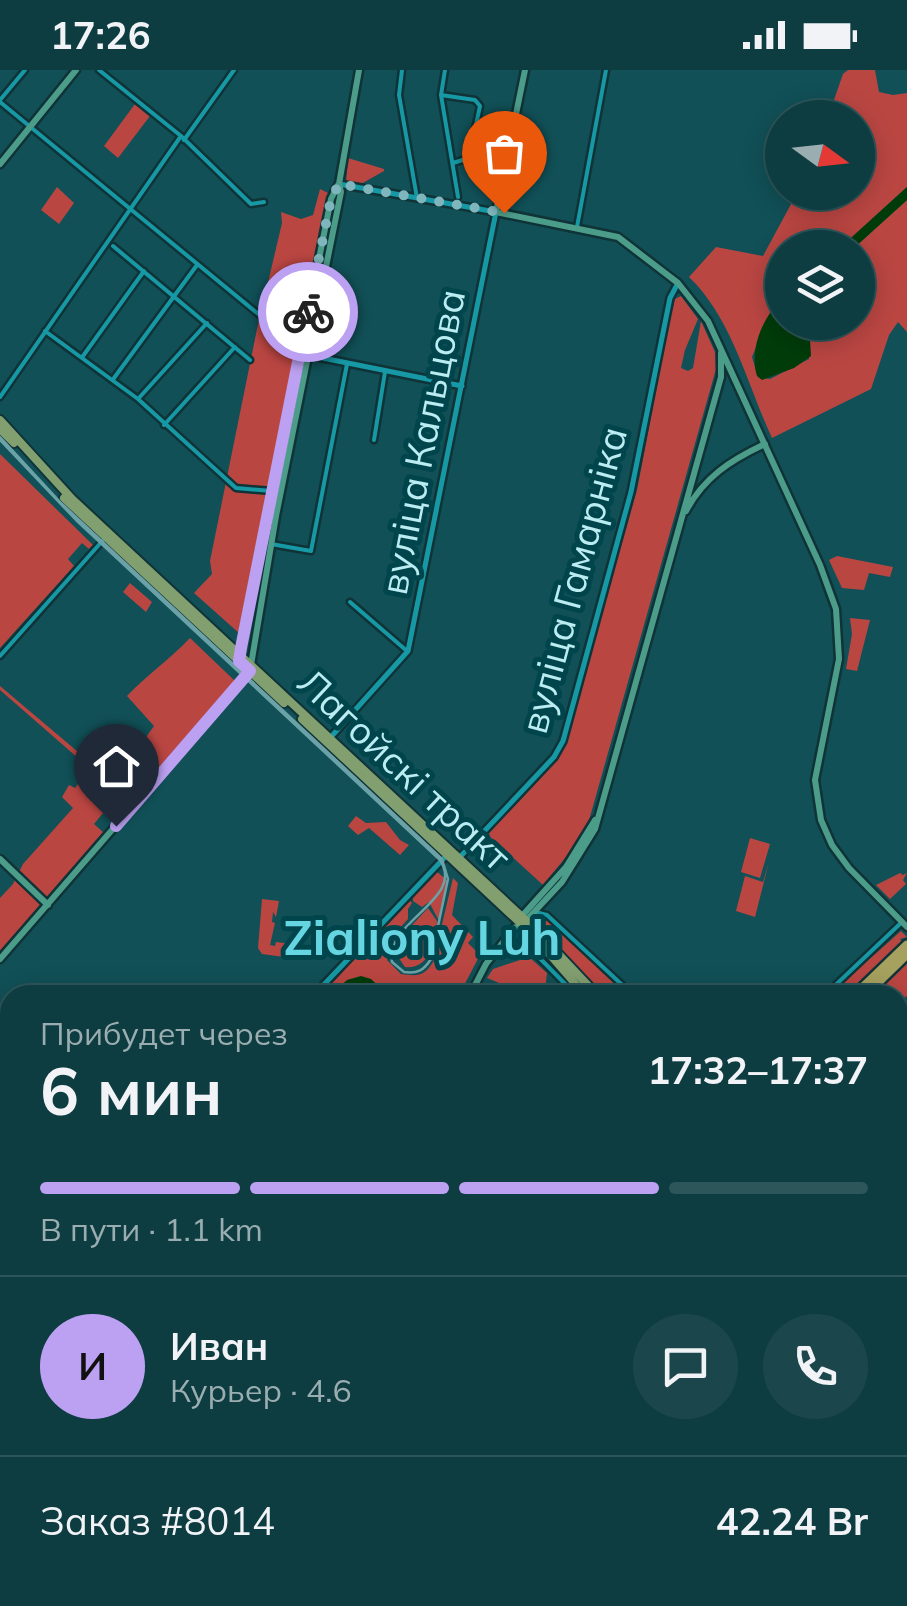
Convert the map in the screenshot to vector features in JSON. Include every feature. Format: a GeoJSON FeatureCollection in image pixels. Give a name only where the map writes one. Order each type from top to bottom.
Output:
{"type":"FeatureCollection","features":[{"type":"Feature","properties":{"kind":"highway"},"geometry":{"type":"LineString","coordinates":[[865,985],[907,945]]}},
{"type":"Feature","properties":{"kind":"highway"},"geometry":{"type":"LineString","coordinates":[[875,985],[907,954]]}},
{"type":"Feature","properties":{"kind":"main road"},"geometry":{"type":"LineString","coordinates":[[0,164],[76,70]]}},
{"type":"Feature","properties":{"kind":"main road"},"geometry":{"type":"LineString","coordinates":[[0,959],[250,667],[267,548],[331,199],[339,184],[359,70]]}},
{"type":"Feature","properties":{"kind":"main road","name":"вуліца Кальцова"},"geometry":{"type":"LineString","coordinates":[[496,212],[524,70]]}},
{"type":"Feature","properties":{"kind":"main road"},"geometry":{"type":"LineString","coordinates":[[496,212],[607,233],[628,243],[678,283],[702,311],[828,584],[838,623],[837,670],[816,780],[821,820],[839,856],[904,924]]}},
{"type":"Feature","properties":{"kind":"main road"},"geometry":{"type":"LineString","coordinates":[[518,924],[535,912],[560,880],[602,806],[720,377],[719,344]]}},
{"type":"Feature","properties":{"kind":"main road"},"geometry":{"type":"LineString","coordinates":[[239,653],[267,548],[272,491],[304,352]]}},
{"type":"Feature","properties":{"kind":"main road"},"geometry":{"type":"LineString","coordinates":[[720,377],[728,371],[735,377]]}},
{"type":"Feature","properties":{"kind":"main road","name":"Лагойскі тракт"},"geometry":{"type":"LineString","coordinates":[[0,420],[107,536]]}},
{"type":"Feature","properties":{"kind":"main road","name":"Лагойскі тракт"},"geometry":{"type":"LineString","coordinates":[[0,429],[107,536],[239,653],[458,862],[576,985]]}},
{"type":"Feature","properties":{"kind":"main road"},"geometry":{"type":"LineString","coordinates":[[680,525],[697,493],[716,472],[765,444]]}},
{"type":"Feature","properties":{"kind":"main road","name":"Лагойскі тракт"},"geometry":{"type":"LineString","coordinates":[[378,787],[446,855],[458,862]]}},
{"type":"Feature","properties":{"kind":"main road"},"geometry":{"type":"LineString","coordinates":[[0,859],[48,905]]}},
{"type":"Feature","properties":{"kind":"main road"},"geometry":{"type":"LineString","coordinates":[[475,985],[486,964],[518,924],[560,880]]}},
{"type":"Feature","properties":{"kind":"main road","name":"Лагойскі тракт"},"geometry":{"type":"LineString","coordinates":[[518,924],[586,985]]}},
{"type":"Feature","properties":{"kind":"street"},"geometry":{"type":"LineString","coordinates":[[25,70],[0,101],[304,352],[462,386]]}},
{"type":"Feature","properties":{"kind":"street"},"geometry":{"type":"LineString","coordinates":[[99,70],[182,138],[251,204],[264,202]]}},
{"type":"Feature","properties":{"kind":"street"},"geometry":{"type":"LineString","coordinates":[[0,398],[130,210],[234,70]]}},
{"type":"Feature","properties":{"kind":"street"},"geometry":{"type":"LineString","coordinates":[[402,70],[399,95],[417,200]]}},
{"type":"Feature","properties":{"kind":"street"},"geometry":{"type":"LineString","coordinates":[[445,70],[441,95],[458,196]]}},
{"type":"Feature","properties":{"kind":"street"},"geometry":{"type":"LineString","coordinates":[[577,226],[606,70]]}},
{"type":"Feature","properties":{"kind":"street"},"geometry":{"type":"LineString","coordinates":[[441,95],[475,100],[480,106],[470,158],[453,163]]}},
{"type":"Feature","properties":{"kind":"street"},"geometry":{"type":"LineString","coordinates":[[339,184],[496,212]]}},
{"type":"Feature","properties":{"kind":"street","name":"вуліца Кальцова"},"geometry":{"type":"LineString","coordinates":[[328,740],[408,652],[496,212]]}},
{"type":"Feature","properties":{"kind":"street"},"geometry":{"type":"LineString","coordinates":[[113,246],[250,360]]}},
{"type":"Feature","properties":{"kind":"street"},"geometry":{"type":"LineString","coordinates":[[112,380],[197,265]]}},
{"type":"Feature","properties":{"kind":"street"},"geometry":{"type":"LineString","coordinates":[[82,357],[144,271]]}},
{"type":"Feature","properties":{"kind":"street","name":"вуліца Гамарніка"},"geometry":{"type":"LineString","coordinates":[[458,862],[554,757],[563,742],[632,492],[670,298],[678,283]]}},
{"type":"Feature","properties":{"kind":"street"},"geometry":{"type":"LineString","coordinates":[[138,400],[207,323]]}},
{"type":"Feature","properties":{"kind":"street"},"geometry":{"type":"LineString","coordinates":[[45,331],[138,400],[236,488],[272,491]]}},
{"type":"Feature","properties":{"kind":"street"},"geometry":{"type":"LineString","coordinates":[[164,425],[235,347]]}},
{"type":"Feature","properties":{"kind":"street"},"geometry":{"type":"LineString","coordinates":[[267,548],[311,550],[347,364]]}},
{"type":"Feature","properties":{"kind":"street"},"geometry":{"type":"LineString","coordinates":[[374,440],[386,372]]}},
{"type":"Feature","properties":{"kind":"street"},"geometry":{"type":"LineString","coordinates":[[0,656],[107,536]]}},
{"type":"Feature","properties":{"kind":"street"},"geometry":{"type":"LineString","coordinates":[[350,602],[408,652]]}},
{"type":"Feature","properties":{"kind":"street"},"geometry":{"type":"LineString","coordinates":[[323,985],[446,855]]}},
{"type":"Feature","properties":{"kind":"street"},"geometry":{"type":"LineString","coordinates":[[544,902],[547,915]]}},
{"type":"Feature","properties":{"kind":"street"},"geometry":{"type":"LineString","coordinates":[[535,912],[547,915],[622,985]]}},
{"type":"Feature","properties":{"kind":"street"},"geometry":{"type":"LineString","coordinates":[[518,924],[568,985]]}},
{"type":"Feature","properties":{"kind":"street"},"geometry":{"type":"LineString","coordinates":[[836,985],[904,924]]}},
{"type":"Feature","properties":{"kind":"shaded area"},"geometry":{"type":"Polygon","coordinates":[[[848,70],[875,70],[879,92],[907,93],[907,187],[860,230],[777,230],[788,210],[875,210],[875,100],[834,100],[848,70]]]}},
{"type":"Feature","properties":{"kind":"shaded area"},"geometry":{"type":"Polygon","coordinates":[[[135,104],[150,116],[118,158],[104,146],[135,104]]]}},
{"type":"Feature","properties":{"kind":"shaded area"},"geometry":{"type":"Polygon","coordinates":[[[348,158],[384,171],[361,184],[346,183],[348,158]]]}},
{"type":"Feature","properties":{"kind":"shaded area"},"geometry":{"type":"Polygon","coordinates":[[[57,187],[74,203],[59,224],[41,210],[57,187]]]}},
{"type":"Feature","properties":{"kind":"shaded area"},"geometry":{"type":"Polygon","coordinates":[[[907,187],[907,200],[874,230],[860,230],[907,187]]]}},
{"type":"Feature","properties":{"kind":"shaded area"},"geometry":{"type":"Polygon","coordinates":[[[320,189],[330,194],[240,634],[194,593],[212,574],[210,561],[282,223],[281,212],[301,219],[313,215],[320,189]]]}},
{"type":"Feature","properties":{"kind":"shaded area"},"geometry":{"type":"Polygon","coordinates":[[[907,200],[907,332],[898,322],[889,335],[871,389],[772,438],[728,332],[689,277],[716,247],[763,256],[765,252],[765,325],[752,357],[758,377],[770,379],[809,359],[809,340],[875,340],[874,230],[907,200]]]}},
{"type":"Feature","properties":{"kind":"shaded area"},"geometry":{"type":"Polygon","coordinates":[[[681,296],[698,319],[681,368],[693,368],[701,321],[715,352],[716,369],[588,824],[543,885],[486,833],[556,759],[566,738],[637,490],[670,318],[675,299],[681,296]]]}},
{"type":"Feature","properties":{"kind":"shaded area"},"geometry":{"type":"Polygon","coordinates":[[[765,322],[765,340],[810,340],[811,356],[794,368],[762,380],[757,376],[755,356],[765,322]]]}},
{"type":"Feature","properties":{"kind":"shaded area"},"geometry":{"type":"Polygon","coordinates":[[[0,454],[93,545],[89,549],[82,543],[68,559],[74,566],[0,648],[0,454]]]}},
{"type":"Feature","properties":{"kind":"shaded area"},"geometry":{"type":"Polygon","coordinates":[[[837,556],[893,567],[890,577],[869,573],[864,590],[842,588],[829,560],[837,556]]]}},
{"type":"Feature","properties":{"kind":"shaded area"},"geometry":{"type":"Polygon","coordinates":[[[130,583],[152,602],[146,612],[123,592],[130,583]]]}},
{"type":"Feature","properties":{"kind":"shaded area"},"geometry":{"type":"Polygon","coordinates":[[[850,618],[870,620],[857,671],[846,669],[852,634],[850,618]]]}},
{"type":"Feature","properties":{"kind":"shaded area"},"geometry":{"type":"Polygon","coordinates":[[[190,638],[235,681],[138,793],[105,776],[138,736],[144,740],[154,726],[127,696],[190,638]]]}},
{"type":"Feature","properties":{"kind":"shaded area"},"geometry":{"type":"Polygon","coordinates":[[[0,686],[84,757],[86,765],[0,690],[0,686]]]}},
{"type":"Feature","properties":{"kind":"shaded area"},"geometry":{"type":"Polygon","coordinates":[[[93,764],[95,781],[105,780],[135,797],[115,821],[103,813],[94,824],[104,833],[0,951],[0,898],[23,864],[73,808],[62,797],[69,785],[75,788],[93,764]]]}},
{"type":"Feature","properties":{"kind":"shaded area"},"geometry":{"type":"Polygon","coordinates":[[[356,816],[366,823],[386,822],[409,845],[400,855],[369,828],[358,835],[348,826],[356,816]]]}},
{"type":"Feature","properties":{"kind":"shaded area"},"geometry":{"type":"Polygon","coordinates":[[[750,838],[770,844],[760,878],[741,872],[750,838]]]}},
{"type":"Feature","properties":{"kind":"shaded area"},"geometry":{"type":"Polygon","coordinates":[[[769,862],[755,917],[736,911],[745,876],[763,882],[769,862]]]}},
{"type":"Feature","properties":{"kind":"shaded area"},"geometry":{"type":"Polygon","coordinates":[[[436,871],[448,881],[439,921],[429,902],[422,907],[413,901],[436,871]]]}},
{"type":"Feature","properties":{"kind":"shaded area"},"geometry":{"type":"Polygon","coordinates":[[[907,873],[903,880],[906,884],[890,899],[876,885],[907,873]]]}},
{"type":"Feature","properties":{"kind":"shaded area"},"geometry":{"type":"Polygon","coordinates":[[[453,878],[458,883],[452,915],[473,937],[468,943],[480,955],[464,985],[327,985],[408,899],[412,903],[408,919],[388,941],[387,960],[401,974],[416,975],[433,962],[453,878]]]}},
{"type":"Feature","properties":{"kind":"shaded area"},"geometry":{"type":"Polygon","coordinates":[[[262,899],[279,901],[276,917],[273,912],[270,945],[300,945],[299,951],[284,957],[262,954],[258,948],[262,899]]]}},
{"type":"Feature","properties":{"kind":"shaded area"},"geometry":{"type":"Polygon","coordinates":[[[428,908],[437,921],[430,953],[420,964],[405,967],[396,954],[400,938],[428,908]]]}},
{"type":"Feature","properties":{"kind":"shaded area"},"geometry":{"type":"Polygon","coordinates":[[[548,919],[616,985],[591,985],[539,929],[548,919]]]}},
{"type":"Feature","properties":{"kind":"shaded area"},"geometry":{"type":"Polygon","coordinates":[[[901,931],[907,937],[900,939],[903,944],[860,985],[840,985],[901,931]]]}},
{"type":"Feature","properties":{"kind":"shaded area"},"geometry":{"type":"Polygon","coordinates":[[[529,957],[547,973],[546,985],[504,985],[487,978],[493,969],[529,957]]]}},
{"type":"Feature","properties":{"kind":"shaded area"},"geometry":{"type":"Polygon","coordinates":[[[907,959],[907,985],[880,985],[907,959]]]}},
{"type":"Feature","properties":{"kind":"shaded area"},"geometry":{"type":"Polygon","coordinates":[[[361,976],[377,985],[342,985],[361,976]]]}},
{"type":"Feature","properties":{"kind":"tram line"},"geometry":{"type":"LineString","coordinates":[[0,437],[61,503],[442,859],[448,879],[431,959],[423,968],[404,972],[392,962],[393,947],[442,887],[445,874],[440,860],[76,520],[0,440]]}},
{"type":"Feature","properties":{"kind":"way so far"},"geometry":{"type":"LineString","coordinates":[[308,312],[331,199],[339,184],[504,213]]}},
{"type":"Feature","properties":{"kind":"district","name":"Zialiony Luh"},"geometry":{"type":"Point","coordinates":[422,938]}},
{"type":"Feature","properties":{"kind":"route"},"geometry":{"type":"LineString","coordinates":[[116,826],[250,671],[239,661],[241,648],[308,312]]}}]}
